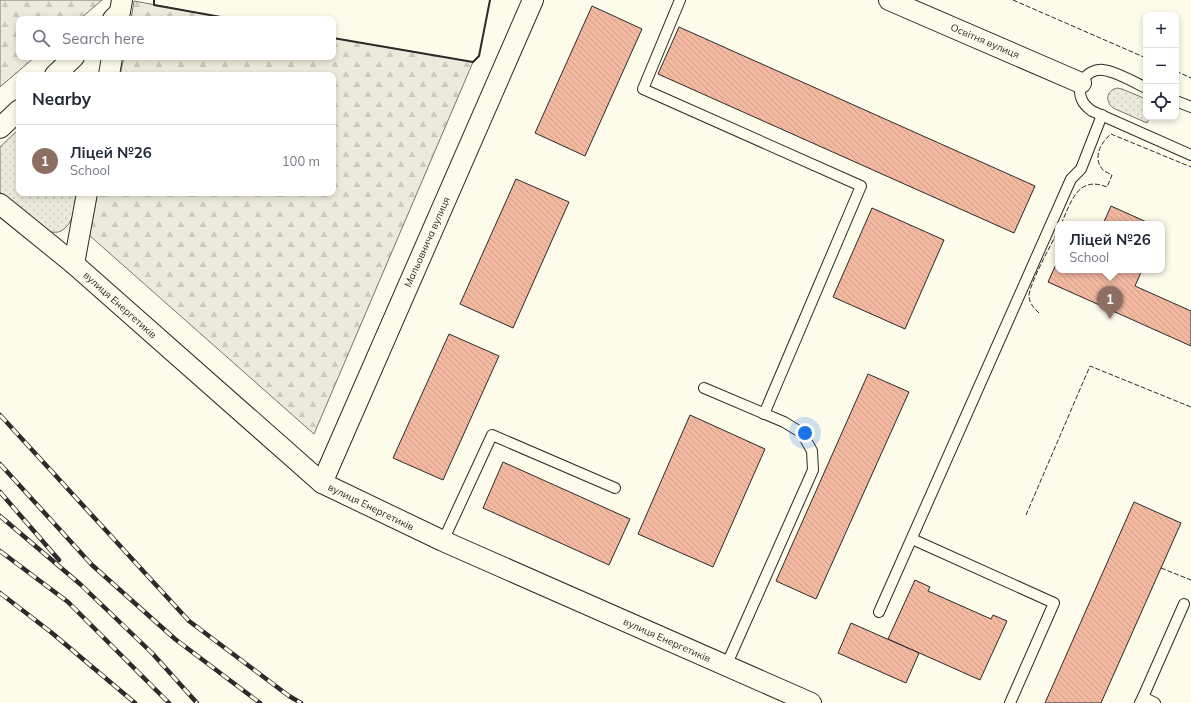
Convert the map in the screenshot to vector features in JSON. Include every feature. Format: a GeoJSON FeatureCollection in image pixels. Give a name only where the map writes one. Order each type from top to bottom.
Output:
{"type":"FeatureCollection","features":[{"type":"Feature","properties":{"kind":"street","name":"Мальовнича вулиця"},"geometry":{"type":"LineString","coordinates":[[322,483],[532,0]]}},
{"type":"Feature","properties":{"kind":"street","name":"Освітня вулиця"},"geometry":{"type":"LineString","coordinates":[[889,0],[913,5],[1081,83]]}},
{"type":"Feature","properties":{"kind":"street"},"geometry":{"type":"LineString","coordinates":[[58,72],[71,60]]}},
{"type":"Feature","properties":{"kind":"street"},"geometry":{"type":"LineString","coordinates":[[110,72],[112,60]]}},
{"type":"Feature","properties":{"kind":"street"},"geometry":{"type":"LineString","coordinates":[[0,128],[16,113]]}},
{"type":"Feature","properties":{"kind":"street"},"geometry":{"type":"LineString","coordinates":[[74,264],[86,196]]}},
{"type":"Feature","properties":{"kind":"street","name":"вулиця Енергетиків"},"geometry":{"type":"LineString","coordinates":[[0,204],[74,264],[322,483],[443,541],[811,703]]}},
{"type":"Feature","properties":{"kind":"lane"},"geometry":{"type":"LineString","coordinates":[[680,0],[643,88],[861,186],[764,414]]}},
{"type":"Feature","properties":{"kind":"lane"},"geometry":{"type":"LineString","coordinates":[[1143,87],[1110,72],[1102,70],[1093,71],[1086,76],[1081,83],[1081,99],[1086,106],[1102,115],[1191,154]]}},
{"type":"Feature","properties":{"kind":"lane"},"geometry":{"type":"LineString","coordinates":[[1179,102],[1190,106]]}},
{"type":"Feature","properties":{"kind":"lane"},"geometry":{"type":"LineString","coordinates":[[879,612],[1071,179],[1081,169],[1102,115]]}},
{"type":"Feature","properties":{"kind":"lane"},"geometry":{"type":"LineString","coordinates":[[704,388],[784,422],[802,433],[812,451],[813,470],[726,666]]}},
{"type":"Feature","properties":{"kind":"lane"},"geometry":{"type":"LineString","coordinates":[[443,541],[492,435],[615,488]]}},
{"type":"Feature","properties":{"kind":"lane"},"geometry":{"type":"LineString","coordinates":[[912,539],[1054,603],[1010,703]]}},
{"type":"Feature","properties":{"kind":"lane"},"geometry":{"type":"LineString","coordinates":[[1155,703],[1141,700],[1184,604]]}},
{"type":"Feature","properties":{"kind":"green space"},"geometry":{"type":"Polygon","coordinates":[[[0,0],[102,0],[83,16],[16,16],[16,60],[32,60],[0,87],[0,0]]]}},
{"type":"Feature","properties":{"kind":"green space"},"geometry":{"type":"Polygon","coordinates":[[[134,1],[216,16],[132,16],[134,1]]]}},
{"type":"Feature","properties":{"kind":"green space"},"geometry":{"type":"Polygon","coordinates":[[[336,39],[473,62],[314,434],[89,235],[96,196],[336,196],[336,72],[121,72],[123,60],[336,60],[336,39]]]}},
{"type":"Feature","properties":{"kind":"green space"},"geometry":{"type":"Polygon","coordinates":[[[1113,89],[1122,89],[1143,98],[1143,120],[1148,120],[1147,123],[1113,108],[1110,105],[1108,96],[1113,89]]]}},
{"type":"Feature","properties":{"kind":"green space"},"geometry":{"type":"Polygon","coordinates":[[[16,132],[16,196],[77,196],[75,209],[69,224],[60,232],[49,232],[11,203],[0,192],[0,147],[16,132]]]}},
{"type":"Feature","properties":{"kind":"building"},"geometry":{"type":"Polygon","coordinates":[[[592,6],[642,29],[585,156],[535,133],[592,6]]]}},
{"type":"Feature","properties":{"kind":"building"},"geometry":{"type":"Polygon","coordinates":[[[679,27],[1035,186],[1014,233],[658,74],[679,27]]]}},
{"type":"Feature","properties":{"kind":"building"},"geometry":{"type":"Polygon","coordinates":[[[516,179],[569,202],[513,328],[460,304],[516,179]]]}},
{"type":"Feature","properties":{"kind":"building"},"geometry":{"type":"Polygon","coordinates":[[[1111,206],[1144,221],[1104,221],[1111,206]]]}},
{"type":"Feature","properties":{"kind":"building"},"geometry":{"type":"Polygon","coordinates":[[[872,208],[944,240],[905,329],[833,297],[872,208]]]}},
{"type":"Feature","properties":{"kind":"building"},"geometry":{"type":"Polygon","coordinates":[[[1055,267],[1055,273],[1141,273],[1135,286],[1191,311],[1191,346],[1048,282],[1055,267]]]}},
{"type":"Feature","properties":{"kind":"building"},"geometry":{"type":"Polygon","coordinates":[[[449,334],[499,356],[443,480],[393,458],[449,334]]]}},
{"type":"Feature","properties":{"kind":"building"},"geometry":{"type":"Polygon","coordinates":[[[868,374],[909,392],[816,599],[776,581],[868,374]]]}},
{"type":"Feature","properties":{"kind":"building"},"geometry":{"type":"Polygon","coordinates":[[[690,415],[765,449],[713,567],[638,534],[690,415]]]}},
{"type":"Feature","properties":{"kind":"building"},"geometry":{"type":"Polygon","coordinates":[[[503,462],[630,519],[609,565],[483,508],[503,462]]]}},
{"type":"Feature","properties":{"kind":"building"},"geometry":{"type":"Polygon","coordinates":[[[1134,502],[1181,523],[1101,703],[1045,703],[1134,502]]]}},
{"type":"Feature","properties":{"kind":"building"},"geometry":{"type":"Polygon","coordinates":[[[915,580],[930,587],[928,591],[991,619],[993,615],[1007,621],[980,680],[888,639],[915,580]]]}},
{"type":"Feature","properties":{"kind":"building"},"geometry":{"type":"Polygon","coordinates":[[[851,623],[919,653],[906,683],[838,653],[851,623]]]}},
{"type":"Feature","properties":{"kind":"railway"},"geometry":{"type":"LineString","coordinates":[[0,415],[189,621],[289,696],[301,703]]}},
{"type":"Feature","properties":{"kind":"railway"},"geometry":{"type":"LineString","coordinates":[[0,464],[92,565],[175,639],[260,703]]}},
{"type":"Feature","properties":{"kind":"railway"},"geometry":{"type":"LineString","coordinates":[[0,492],[59,560]]}},
{"type":"Feature","properties":{"kind":"railway"},"geometry":{"type":"LineString","coordinates":[[0,516],[80,584],[152,653],[197,703]]}},
{"type":"Feature","properties":{"kind":"railway"},"geometry":{"type":"LineString","coordinates":[[0,551],[68,602],[169,703]]}},
{"type":"Feature","properties":{"kind":"railway"},"geometry":{"type":"LineString","coordinates":[[0,593],[52,633],[135,703]]}},
{"type":"Feature","properties":{"kind":"fence"},"geometry":{"type":"LineString","coordinates":[[1013,0],[1143,57]]}},
{"type":"Feature","properties":{"kind":"fence"},"geometry":{"type":"LineString","coordinates":[[1179,72],[1191,78]]}},
{"type":"Feature","properties":{"kind":"fence"},"geometry":{"type":"LineString","coordinates":[[1062,221],[1076,193],[1082,188],[1097,184],[1107,187],[1112,175],[1103,170],[1098,160],[1098,155],[1104,141],[1111,134],[1191,167]]}},
{"type":"Feature","properties":{"kind":"fence"},"geometry":{"type":"LineString","coordinates":[[1039,313],[1030,302],[1030,291],[1036,274],[1055,237]]}},
{"type":"Feature","properties":{"kind":"fence"},"geometry":{"type":"LineString","coordinates":[[1026,515],[1090,366],[1191,407]]}},
{"type":"Feature","properties":{"kind":"fence"},"geometry":{"type":"LineString","coordinates":[[1161,568],[1191,580]]}},
{"type":"Feature","properties":{"kind":"wall"},"geometry":{"type":"LineString","coordinates":[[154,0],[154,5],[215,16]]}},
{"type":"Feature","properties":{"kind":"wall"},"geometry":{"type":"LineString","coordinates":[[336,39],[473,62],[479,56],[490,0]]}},
{"type":"Feature","properties":{"kind":"place","name":"Ліцей №26"},"geometry":{"type":"Point","coordinates":[1110,319]}}]}
